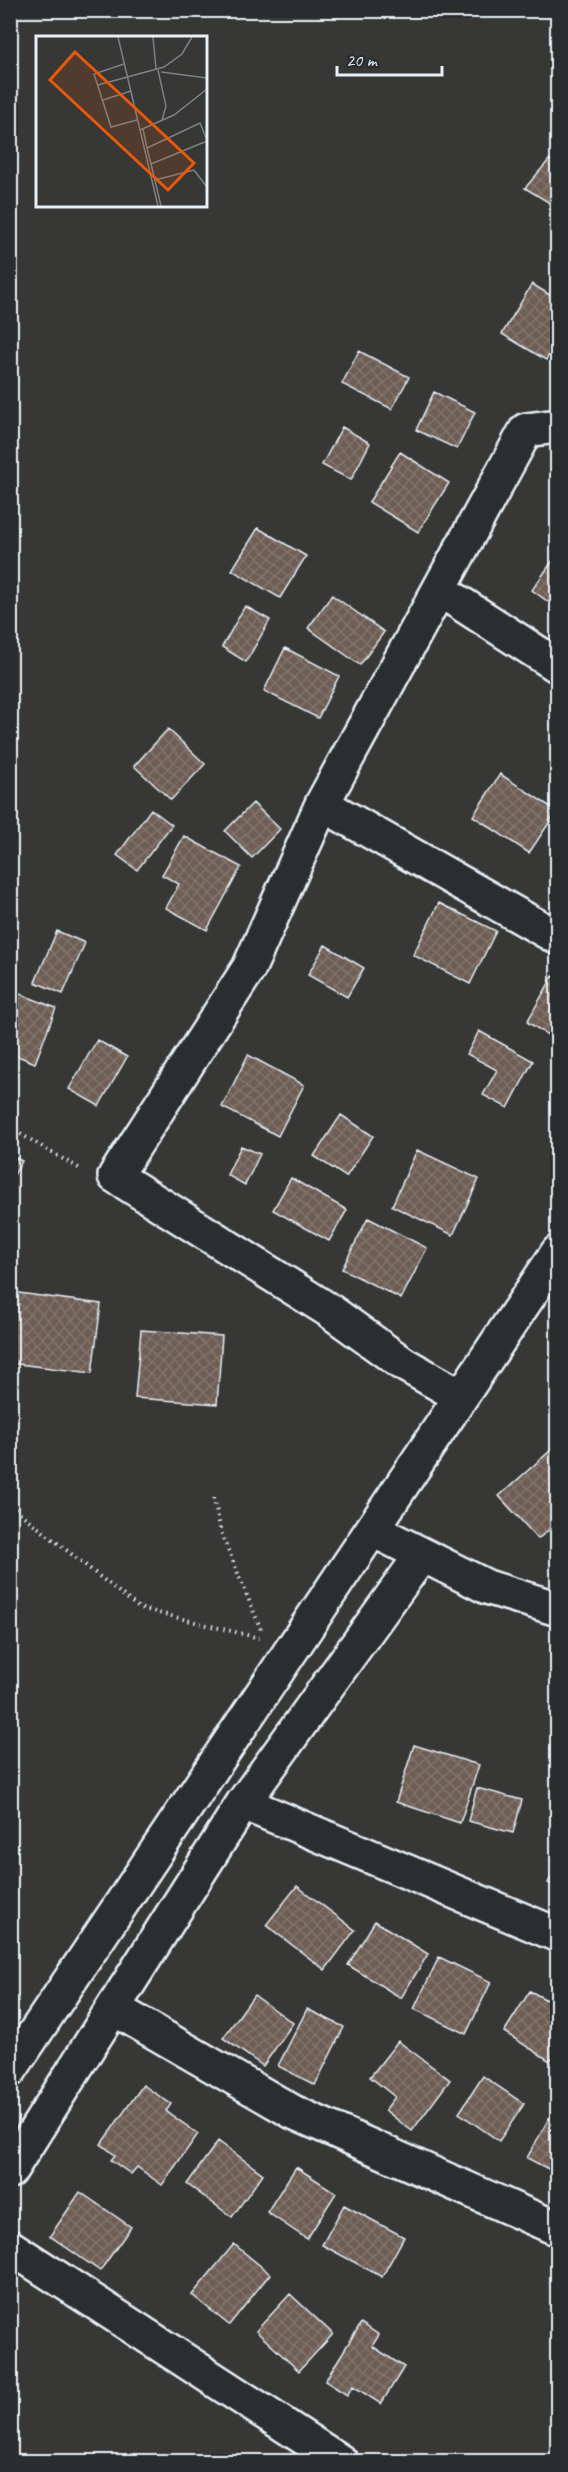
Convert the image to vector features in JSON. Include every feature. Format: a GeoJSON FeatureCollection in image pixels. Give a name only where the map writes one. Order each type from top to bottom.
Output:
{"type":"FeatureCollection","features":[{"type":"Feature","properties":{"kind":"street"},"geometry":{"type":"LineString","coordinates":[[460,1396],[402,1363],[330,1311],[115,1176],[249,968],[322,804],[526,430],[558,426]]}},
{"type":"Feature","properties":{"kind":"street"},"geometry":{"type":"LineString","coordinates":[[440,590],[558,666]]}},
{"type":"Feature","properties":{"kind":"street"},"geometry":{"type":"LineString","coordinates":[[322,804],[558,938]]}},
{"type":"Feature","properties":{"kind":"street"},"geometry":{"type":"LineString","coordinates":[[10,2070],[558,1252]]}},
{"type":"Feature","properties":{"kind":"street"},"geometry":{"type":"LineString","coordinates":[[373,1530],[487,1587],[558,1609]]}},
{"type":"Feature","properties":{"kind":"street"},"geometry":{"type":"LineString","coordinates":[[10,2171],[243,1803],[421,1556]]}},
{"type":"Feature","properties":{"kind":"street"},"geometry":{"type":"LineString","coordinates":[[243,1803],[558,1935]]}},
{"type":"Feature","properties":{"kind":"street"},"geometry":{"type":"LineString","coordinates":[[113,2008],[293,2112],[558,2229]]}},
{"type":"Feature","properties":{"kind":"street"},"geometry":{"type":"LineString","coordinates":[[10,2247],[341,2462]]}},
{"type":"Feature","properties":{"kind":"path"},"geometry":{"type":"LineString","coordinates":[[10,1128],[83,1170],[115,1176]]}},
{"type":"Feature","properties":{"kind":"path"},"geometry":{"type":"LineString","coordinates":[[10,1504],[139,1608],[265,1640],[222,1532],[214,1497]]}},
{"type":"Feature","properties":{"kind":"building"},"geometry":{"type":"Polygon","coordinates":[[[550,159],[558,164],[558,208],[525,188],[550,159]]]}},
{"type":"Feature","properties":{"kind":"building"},"geometry":{"type":"Polygon","coordinates":[[[532,284],[558,300],[558,340],[546,360],[502,334],[532,284]]]}},
{"type":"Feature","properties":{"kind":"building"},"geometry":{"type":"Polygon","coordinates":[[[359,351],[409,377],[392,409],[342,384],[359,351]]]}},
{"type":"Feature","properties":{"kind":"building"},"geometry":{"type":"Polygon","coordinates":[[[434,392],[475,412],[457,449],[416,430],[434,392]]]}},
{"type":"Feature","properties":{"kind":"building"},"geometry":{"type":"Polygon","coordinates":[[[342,427],[370,443],[351,480],[322,465],[342,427]]]}},
{"type":"Feature","properties":{"kind":"building"},"geometry":{"type":"Polygon","coordinates":[[[400,452],[449,483],[418,532],[369,502],[400,452]]]}},
{"type":"Feature","properties":{"kind":"building"},"geometry":{"type":"Polygon","coordinates":[[[258,528],[306,556],[280,598],[232,570],[258,528]]]}},
{"type":"Feature","properties":{"kind":"building"},"geometry":{"type":"Polygon","coordinates":[[[558,553],[558,609],[532,590],[558,553]]]}},
{"type":"Feature","properties":{"kind":"building"},"geometry":{"type":"Polygon","coordinates":[[[332,595],[384,632],[360,665],[308,628],[332,595]]]}},
{"type":"Feature","properties":{"kind":"building"},"geometry":{"type":"Polygon","coordinates":[[[245,606],[270,620],[246,662],[222,647],[245,606]]]}},
{"type":"Feature","properties":{"kind":"building"},"geometry":{"type":"Polygon","coordinates":[[[285,648],[339,676],[318,718],[264,691],[285,648]]]}},
{"type":"Feature","properties":{"kind":"building"},"geometry":{"type":"Polygon","coordinates":[[[168,729],[205,764],[171,800],[134,766],[168,729]]]}},
{"type":"Feature","properties":{"kind":"building"},"geometry":{"type":"Polygon","coordinates":[[[500,774],[557,811],[529,853],[473,816],[500,774]]]}},
{"type":"Feature","properties":{"kind":"building"},"geometry":{"type":"Polygon","coordinates":[[[253,803],[280,829],[252,858],[225,831],[253,803]]]}},
{"type":"Feature","properties":{"kind":"building"},"geometry":{"type":"Polygon","coordinates":[[[151,809],[172,825],[137,870],[117,855],[151,809]]]}},
{"type":"Feature","properties":{"kind":"building"},"geometry":{"type":"Polygon","coordinates":[[[184,836],[241,867],[207,930],[166,908],[179,884],[162,875],[184,836]]]}},
{"type":"Feature","properties":{"kind":"building"},"geometry":{"type":"Polygon","coordinates":[[[439,903],[496,931],[470,984],[413,955],[439,903]]]}},
{"type":"Feature","properties":{"kind":"building"},"geometry":{"type":"Polygon","coordinates":[[[57,931],[85,943],[63,994],[35,982],[57,931]]]}},
{"type":"Feature","properties":{"kind":"building"},"geometry":{"type":"Polygon","coordinates":[[[325,945],[364,968],[347,997],[308,975],[325,945]]]}},
{"type":"Feature","properties":{"kind":"building"},"geometry":{"type":"Polygon","coordinates":[[[553,976],[558,979],[558,1024],[551,1037],[527,1022],[553,976]]]}},
{"type":"Feature","properties":{"kind":"building"},"geometry":{"type":"Polygon","coordinates":[[[10,990],[56,1008],[35,1063],[10,1053],[10,990]]]}},
{"type":"Feature","properties":{"kind":"building"},"geometry":{"type":"Polygon","coordinates":[[[479,1031],[533,1061],[508,1108],[483,1095],[497,1070],[467,1054],[479,1031]]]}},
{"type":"Feature","properties":{"kind":"building"},"geometry":{"type":"Polygon","coordinates":[[[97,1040],[127,1057],[99,1106],[69,1089],[97,1040]]]}},
{"type":"Feature","properties":{"kind":"building"},"geometry":{"type":"Polygon","coordinates":[[[248,1055],[304,1085],[278,1136],[222,1107],[248,1055]]]}},
{"type":"Feature","properties":{"kind":"building"},"geometry":{"type":"Polygon","coordinates":[[[341,1115],[373,1136],[346,1177],[314,1156],[341,1115]]]}},
{"type":"Feature","properties":{"kind":"building"},"geometry":{"type":"Polygon","coordinates":[[[241,1146],[260,1154],[245,1185],[227,1175],[241,1146]]]}},
{"type":"Feature","properties":{"kind":"building"},"geometry":{"type":"Polygon","coordinates":[[[417,1150],[479,1179],[453,1235],[392,1206],[417,1150]]]}},
{"type":"Feature","properties":{"kind":"building"},"geometry":{"type":"Polygon","coordinates":[[[10,1155],[22,1161],[10,1182],[10,1155]]]}},
{"type":"Feature","properties":{"kind":"building"},"geometry":{"type":"Polygon","coordinates":[[[291,1178],[347,1210],[329,1241],[273,1210],[291,1178]]]}},
{"type":"Feature","properties":{"kind":"building"},"geometry":{"type":"Polygon","coordinates":[[[368,1218],[427,1248],[401,1299],[342,1269],[368,1218]]]}},
{"type":"Feature","properties":{"kind":"building"},"geometry":{"type":"Polygon","coordinates":[[[11,1292],[101,1304],[92,1373],[10,1363],[11,1292]]]}},
{"type":"Feature","properties":{"kind":"building"},"geometry":{"type":"Polygon","coordinates":[[[141,1330],[222,1336],[217,1404],[135,1398],[141,1330]]]}},
{"type":"Feature","properties":{"kind":"building"},"geometry":{"type":"Polygon","coordinates":[[[558,1444],[558,1522],[538,1539],[499,1496],[558,1444]]]}},
{"type":"Feature","properties":{"kind":"building"},"geometry":{"type":"Polygon","coordinates":[[[414,1745],[479,1765],[460,1823],[396,1802],[414,1745]]]}},
{"type":"Feature","properties":{"kind":"building"},"geometry":{"type":"Polygon","coordinates":[[[477,1788],[522,1800],[513,1833],[468,1821],[477,1788]]]}},
{"type":"Feature","properties":{"kind":"building"},"geometry":{"type":"Polygon","coordinates":[[[558,1865],[558,1888],[548,1883],[558,1865]]]}},
{"type":"Feature","properties":{"kind":"building"},"geometry":{"type":"Polygon","coordinates":[[[297,1886],[355,1930],[325,1970],[266,1925],[297,1886]]]}},
{"type":"Feature","properties":{"kind":"building"},"geometry":{"type":"Polygon","coordinates":[[[375,1921],[428,1954],[401,1998],[348,1965],[375,1921]]]}},
{"type":"Feature","properties":{"kind":"building"},"geometry":{"type":"Polygon","coordinates":[[[439,1957],[491,1982],[466,2034],[414,2009],[439,1957]]]}},
{"type":"Feature","properties":{"kind":"building"},"geometry":{"type":"Polygon","coordinates":[[[530,1991],[558,2006],[558,2049],[550,2061],[504,2032],[530,1991]]]}},
{"type":"Feature","properties":{"kind":"building"},"geometry":{"type":"Polygon","coordinates":[[[254,1995],[293,2023],[263,2066],[223,2038],[254,1995]]]}},
{"type":"Feature","properties":{"kind":"building"},"geometry":{"type":"Polygon","coordinates":[[[307,2009],[344,2027],[315,2085],[278,2066],[307,2009]]]}},
{"type":"Feature","properties":{"kind":"building"},"geometry":{"type":"Polygon","coordinates":[[[398,2041],[450,2080],[412,2131],[385,2110],[395,2097],[370,2077],[398,2041]]]}},
{"type":"Feature","properties":{"kind":"building"},"geometry":{"type":"Polygon","coordinates":[[[483,2076],[524,2104],[499,2141],[459,2113],[483,2076]]]}},
{"type":"Feature","properties":{"kind":"building"},"geometry":{"type":"Polygon","coordinates":[[[143,2085],[171,2104],[166,2111],[198,2134],[162,2185],[137,2167],[131,2174],[111,2160],[115,2155],[101,2144],[143,2085]]]}},
{"type":"Feature","properties":{"kind":"building"},"geometry":{"type":"Polygon","coordinates":[[[552,2113],[558,2116],[558,2174],[527,2158],[552,2113]]]}},
{"type":"Feature","properties":{"kind":"building"},"geometry":{"type":"Polygon","coordinates":[[[218,2141],[263,2174],[232,2217],[187,2184],[218,2141]]]}},
{"type":"Feature","properties":{"kind":"building"},"geometry":{"type":"Polygon","coordinates":[[[296,2167],[336,2193],[307,2239],[267,2212],[296,2167]]]}},
{"type":"Feature","properties":{"kind":"building"},"geometry":{"type":"Polygon","coordinates":[[[80,2192],[131,2227],[100,2271],[50,2236],[80,2192]]]}},
{"type":"Feature","properties":{"kind":"building"},"geometry":{"type":"Polygon","coordinates":[[[344,2205],[404,2237],[382,2277],[322,2245],[344,2205]]]}},
{"type":"Feature","properties":{"kind":"building"},"geometry":{"type":"Polygon","coordinates":[[[234,2244],[270,2274],[229,2325],[192,2295],[234,2244]]]}},
{"type":"Feature","properties":{"kind":"building"},"geometry":{"type":"Polygon","coordinates":[[[290,2294],[333,2334],[299,2371],[256,2331],[290,2294]]]}},
{"type":"Feature","properties":{"kind":"building"},"geometry":{"type":"Polygon","coordinates":[[[361,2323],[379,2335],[372,2346],[404,2367],[381,2404],[353,2386],[347,2395],[325,2381],[361,2323]]]}}]}
